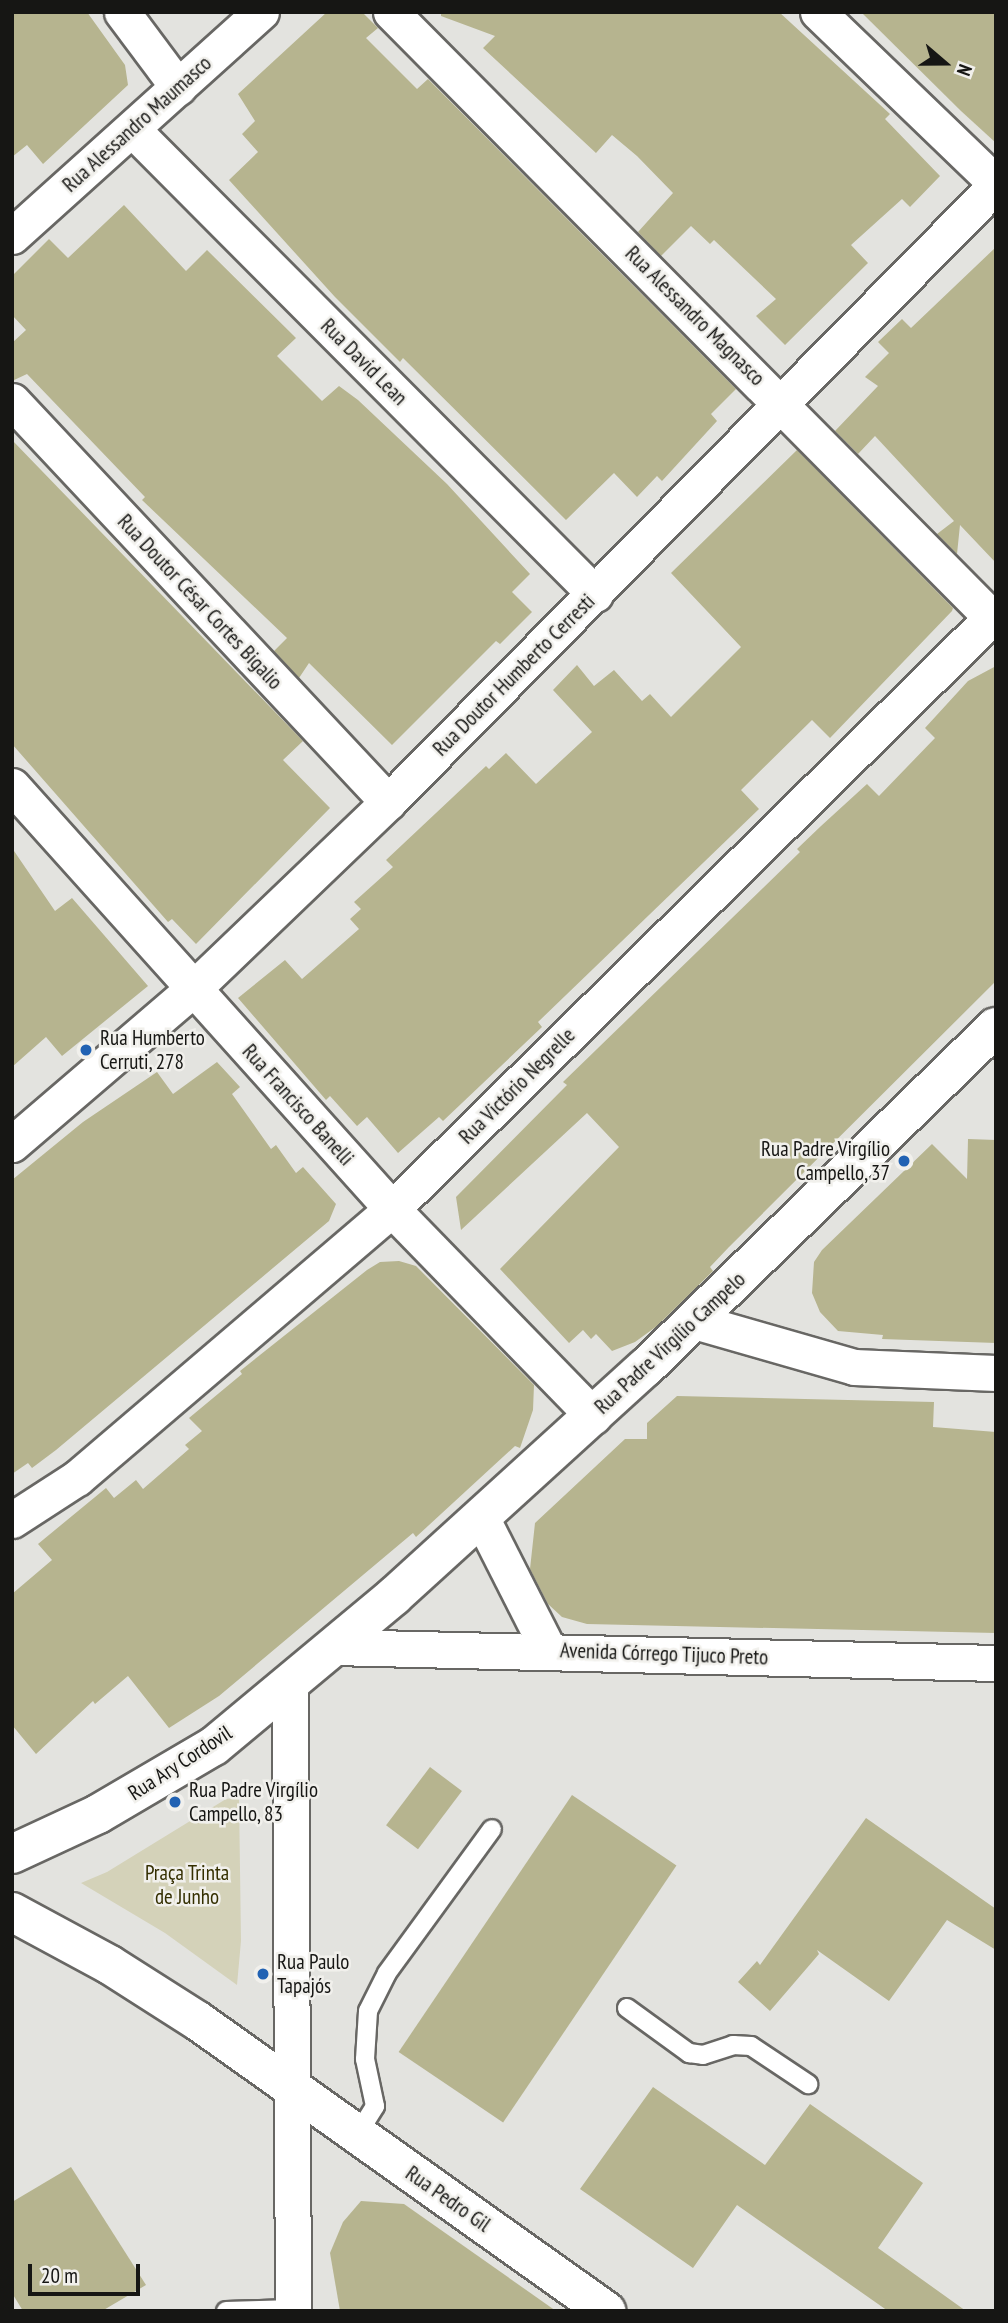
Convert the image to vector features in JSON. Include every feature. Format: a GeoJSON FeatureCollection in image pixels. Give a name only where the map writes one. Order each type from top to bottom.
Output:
{"type":"FeatureCollection","features":[{"type":"Feature","properties":{"kind":"street"},"geometry":{"type":"LineString","coordinates":[[122,12],[178,87]]}},
{"type":"Feature","properties":{"kind":"street","name":"Rua Alessandro Maumasco"},"geometry":{"type":"LineString","coordinates":[[12,236],[133,130],[261,12]]}},
{"type":"Feature","properties":{"kind":"street","name":"Rua Alessandro Magnasco"},"geometry":{"type":"LineString","coordinates":[[391,12],[782,403],[994,620]]}},
{"type":"Feature","properties":{"kind":"street"},"geometry":{"type":"LineString","coordinates":[[818,12],[996,184]]}},
{"type":"Feature","properties":{"kind":"street","name":"Rua David Lean"},"geometry":{"type":"LineString","coordinates":[[133,130],[595,594]]}},
{"type":"Feature","properties":{"kind":"street","name":"Rua Doutor Humberto Cerresti"},"geometry":{"type":"LineString","coordinates":[[12,1144],[193,989],[388,802],[996,184]]}},
{"type":"Feature","properties":{"kind":"street","name":"Rua Doutor César Cortes Bigalio"},"geometry":{"type":"LineString","coordinates":[[12,401],[388,802]]}},
{"type":"Feature","properties":{"kind":"street","name":"Rua Victório Negrelle"},"geometry":{"type":"LineString","coordinates":[[12,1520],[77,1478],[392,1209],[994,620]]}},
{"type":"Feature","properties":{"kind":"street","name":"Rua Francisco Banelli"},"geometry":{"type":"LineString","coordinates":[[14,792],[392,1209],[593,1416]]}},
{"type":"Feature","properties":{"kind":"street","name":"Rua Padre Virgílio Campelo"},"geometry":{"type":"LineString","coordinates":[[333,1647],[593,1416],[996,1027]]}},
{"type":"Feature","properties":{"kind":"street"},"geometry":{"type":"LineString","coordinates":[[694,1321],[854,1367],[996,1373]]}},
{"type":"Feature","properties":{"kind":"street"},"geometry":{"type":"LineString","coordinates":[[481,1517],[549,1651]]}},
{"type":"Feature","properties":{"kind":"street","name":"Avenida Córrego Tijuco Preto"},"geometry":{"type":"LineString","coordinates":[[333,1647],[996,1663]]}},
{"type":"Feature","properties":{"kind":"street","name":"Rua Ary Cordovil"},"geometry":{"type":"LineString","coordinates":[[12,1854],[98,1814],[214,1746],[333,1647]]}},
{"type":"Feature","properties":{"kind":"street"},"geometry":{"type":"LineString","coordinates":[[290,1683],[293,2310]]}},
{"type":"Feature","properties":{"kind":"street"},"geometry":{"type":"LineString","coordinates":[[12,1912],[110,1965],[290,2087]]}},
{"type":"Feature","properties":{"kind":"street","name":"Rua Pedro Gil"},"geometry":{"type":"LineString","coordinates":[[290,2087],[606,2311]]}},
{"type":"Feature","properties":{"kind":"lane"},"geometry":{"type":"LineString","coordinates":[[357,2134],[375,2106],[365,2059],[368,2011],[387,1973],[492,1829]]}},
{"type":"Feature","properties":{"kind":"lane"},"geometry":{"type":"LineString","coordinates":[[627,2007],[689,2053],[703,2055],[733,2045],[751,2046],[808,2084]]}},
{"type":"Feature","properties":{"kind":"lane"},"geometry":{"type":"LineString","coordinates":[[226,2311],[293,2310]]}},
{"type":"Feature","properties":{"kind":"green space","name":"Praça Trinta de Junho"},"geometry":{"type":"Polygon","coordinates":[[[239,1797],[241,1941],[237,1985],[165,1933],[81,1883],[107,1872],[226,1799],[239,1797]]]}},
{"type":"Feature","properties":{"kind":"building"},"geometry":{"type":"Polygon","coordinates":[[[12,12],[87,12],[125,65],[128,85],[43,164],[27,145],[12,157],[12,12]]]}},
{"type":"Feature","properties":{"kind":"building"},"geometry":{"type":"Polygon","coordinates":[[[327,12],[362,12],[378,28],[366,38],[417,89],[428,79],[736,389],[711,414],[717,421],[662,481],[657,476],[637,497],[614,473],[566,520],[403,358],[400,362],[335,297],[229,180],[258,152],[242,134],[255,121],[238,94],[327,12]]]}},
{"type":"Feature","properties":{"kind":"building"},"geometry":{"type":"Polygon","coordinates":[[[441,12],[779,12],[890,114],[885,119],[940,176],[910,207],[902,199],[851,245],[868,263],[785,345],[756,316],[776,299],[714,240],[710,244],[691,226],[661,256],[638,232],[673,193],[637,156],[612,135],[596,153],[483,48],[495,36],[441,16],[441,12]]]}},
{"type":"Feature","properties":{"kind":"building"},"geometry":{"type":"Polygon","coordinates":[[[861,12],[996,12],[996,143],[961,111],[861,12]]]}},
{"type":"Feature","properties":{"kind":"building"},"geometry":{"type":"Polygon","coordinates":[[[124,205],[186,271],[207,250],[296,338],[277,356],[322,401],[339,386],[358,400],[447,484],[530,574],[512,592],[532,612],[500,644],[496,641],[392,745],[309,663],[299,678],[274,651],[287,638],[142,500],[145,497],[27,374],[12,381],[12,343],[26,330],[12,315],[12,276],[49,239],[68,258],[124,205]]]}},
{"type":"Feature","properties":{"kind":"building"},"geometry":{"type":"Polygon","coordinates":[[[996,247],[996,563],[960,525],[957,554],[937,534],[954,521],[875,436],[858,454],[835,431],[878,386],[865,377],[889,353],[878,342],[902,319],[911,328],[996,247]]]}},
{"type":"Feature","properties":{"kind":"building"},"geometry":{"type":"Polygon","coordinates":[[[12,440],[303,741],[283,760],[330,808],[196,944],[172,919],[168,922],[12,744],[12,440]]]}},
{"type":"Feature","properties":{"kind":"building"},"geometry":{"type":"Polygon","coordinates":[[[797,450],[953,608],[952,611],[830,738],[812,720],[741,790],[759,809],[538,1022],[542,1027],[443,1121],[439,1117],[398,1153],[367,1117],[357,1126],[330,1096],[326,1100],[238,998],[285,960],[302,979],[359,929],[350,919],[361,909],[354,902],[393,867],[386,860],[486,766],[489,769],[506,753],[536,784],[592,732],[553,690],[577,665],[594,686],[614,670],[642,701],[650,694],[671,717],[741,647],[671,573],[797,450]]]}},
{"type":"Feature","properties":{"kind":"building"},"geometry":{"type":"Polygon","coordinates":[[[996,666],[996,981],[729,1247],[710,1267],[713,1271],[657,1326],[635,1342],[612,1351],[596,1334],[591,1339],[583,1330],[569,1343],[500,1269],[619,1147],[587,1113],[461,1230],[456,1197],[567,1085],[563,1082],[800,852],[797,849],[821,826],[867,784],[879,796],[935,738],[925,728],[968,681],[996,666]]]}},
{"type":"Feature","properties":{"kind":"building"},"geometry":{"type":"Polygon","coordinates":[[[12,848],[55,911],[72,898],[148,986],[62,1056],[46,1037],[12,1067],[12,848]]]}},
{"type":"Feature","properties":{"kind":"building"},"geometry":{"type":"Polygon","coordinates":[[[217,1062],[240,1087],[232,1094],[271,1149],[276,1145],[296,1173],[303,1167],[336,1204],[329,1221],[56,1450],[32,1468],[28,1463],[12,1474],[12,1180],[83,1122],[157,1072],[173,1094],[217,1062]]]}},
{"type":"Feature","properties":{"kind":"building"},"geometry":{"type":"Polygon","coordinates":[[[968,1139],[996,1140],[996,1343],[882,1339],[883,1335],[838,1331],[820,1312],[812,1293],[814,1262],[822,1250],[932,1144],[967,1179],[968,1139]]]}},
{"type":"Feature","properties":{"kind":"building"},"geometry":{"type":"Polygon","coordinates":[[[399,1261],[416,1266],[534,1385],[533,1410],[520,1448],[515,1446],[416,1537],[413,1533],[219,1696],[169,1728],[128,1676],[95,1704],[93,1701],[36,1754],[12,1725],[12,1594],[52,1560],[38,1544],[106,1488],[114,1498],[136,1480],[143,1489],[189,1449],[185,1445],[202,1431],[189,1418],[242,1374],[240,1371],[367,1270],[380,1262],[399,1261]]]}},
{"type":"Feature","properties":{"kind":"building"},"geometry":{"type":"Polygon","coordinates":[[[677,1396],[934,1402],[933,1427],[996,1432],[996,1633],[587,1624],[562,1617],[548,1604],[530,1569],[535,1523],[625,1439],[647,1439],[647,1423],[677,1396]]]}},
{"type":"Feature","properties":{"kind":"building"},"geometry":{"type":"Polygon","coordinates":[[[430,1767],[462,1791],[418,1849],[386,1825],[430,1767]]]}},
{"type":"Feature","properties":{"kind":"building"},"geometry":{"type":"Polygon","coordinates":[[[572,1795],[676,1865],[503,2122],[399,2052],[572,1795]]]}},
{"type":"Feature","properties":{"kind":"building"},"geometry":{"type":"Polygon","coordinates":[[[866,1818],[996,1909],[996,1950],[947,1920],[889,2001],[817,1950],[819,1954],[770,2011],[738,1982],[757,1961],[760,1965],[866,1818]]]}},
{"type":"Feature","properties":{"kind":"building"},"geometry":{"type":"Polygon","coordinates":[[[653,2087],[765,2165],[810,2104],[923,2183],[878,2248],[966,2311],[888,2311],[737,2205],[693,2268],[580,2189],[653,2087]]]}},
{"type":"Feature","properties":{"kind":"building"},"geometry":{"type":"Polygon","coordinates":[[[71,2167],[146,2285],[102,2311],[23,2311],[12,2293],[12,2202],[71,2167]]]}},
{"type":"Feature","properties":{"kind":"building"},"geometry":{"type":"Polygon","coordinates":[[[361,2201],[404,2204],[556,2311],[340,2311],[330,2253],[343,2222],[361,2201]]]}},
{"type":"Feature","properties":{"kind":"place","name":"Rua Humberto Cerruti, 278"},"geometry":{"type":"Point","coordinates":[86,1050]}},
{"type":"Feature","properties":{"kind":"place","name":"Rua Padre Virgílio Campello, 37"},"geometry":{"type":"Point","coordinates":[904,1161]}},
{"type":"Feature","properties":{"kind":"place","name":"Rua Padre Virgílio Campello, 83"},"geometry":{"type":"Point","coordinates":[175,1802]}},
{"type":"Feature","properties":{"kind":"place","name":"Rua Paulo Tapajós"},"geometry":{"type":"Point","coordinates":[263,1974]}}]}
